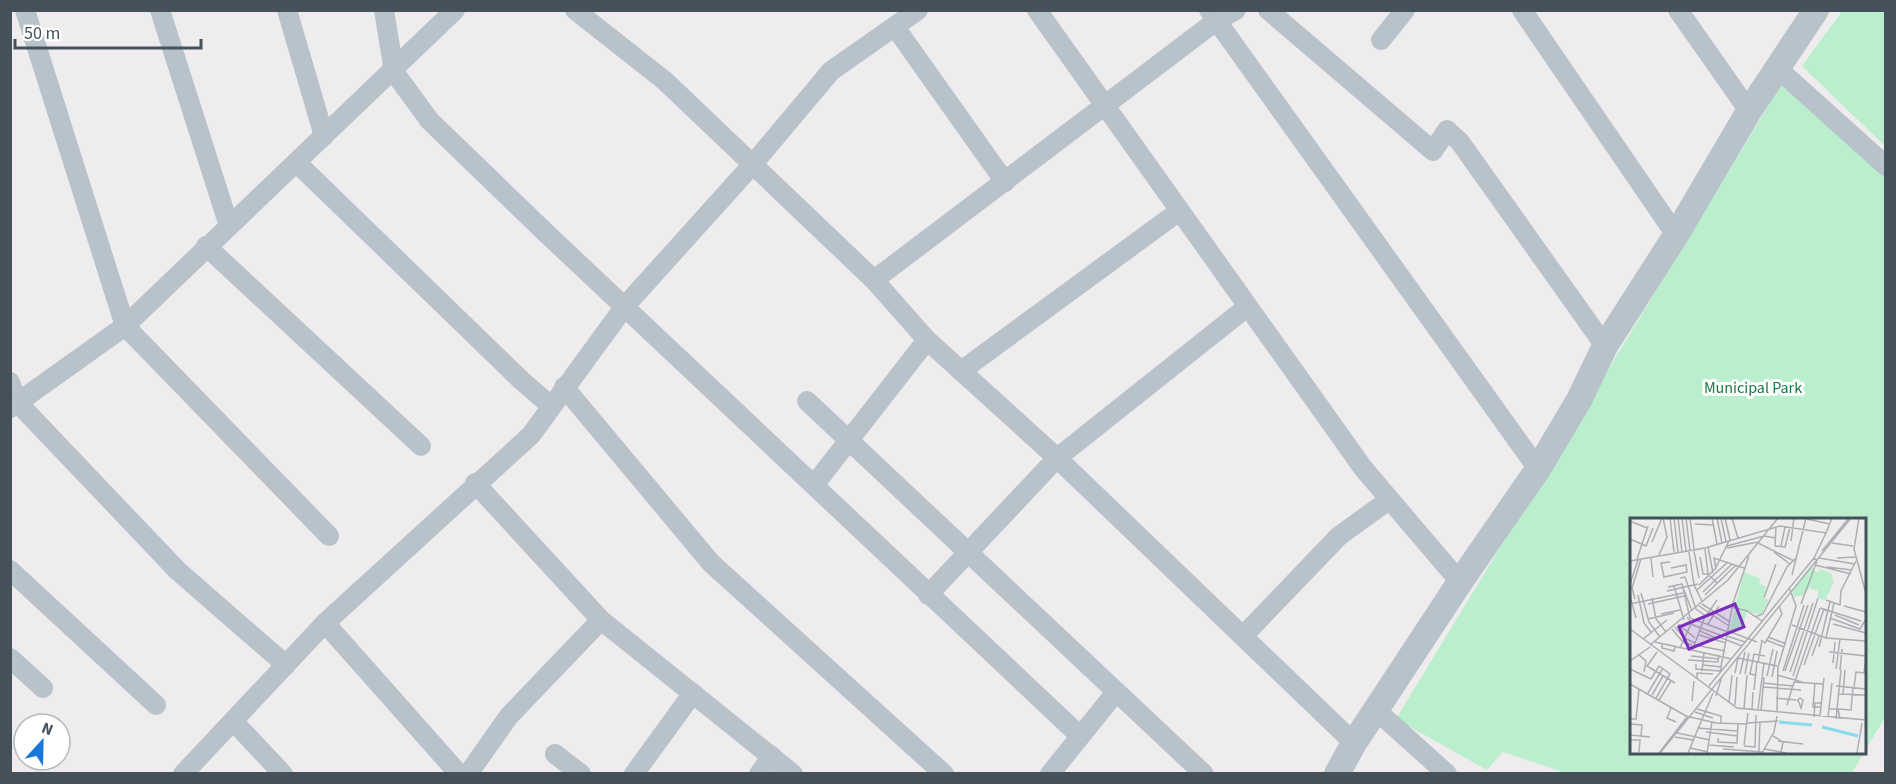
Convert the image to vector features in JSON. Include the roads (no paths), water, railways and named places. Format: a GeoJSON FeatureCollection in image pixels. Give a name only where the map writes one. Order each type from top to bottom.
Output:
{"type":"FeatureCollection","features":[{"type":"Feature","properties":{"kind":"street"},"geometry":{"type":"LineString","coordinates":[[25,10],[125,326],[329,536]]}},
{"type":"Feature","properties":{"kind":"street"},"geometry":{"type":"LineString","coordinates":[[160,10],[229,226]]}},
{"type":"Feature","properties":{"kind":"street"},"geometry":{"type":"LineString","coordinates":[[286,10],[324,136]]}},
{"type":"Feature","properties":{"kind":"street"},"geometry":{"type":"LineString","coordinates":[[384,10],[394,72],[430,121],[928,595],[1080,736]]}},
{"type":"Feature","properties":{"kind":"street"},"geometry":{"type":"LineString","coordinates":[[14,405],[125,326],[206,246],[394,72],[455,10]]}},
{"type":"Feature","properties":{"kind":"street"},"geometry":{"type":"LineString","coordinates":[[575,10],[665,81],[874,280],[927,340],[1057,458],[1354,743]]}},
{"type":"Feature","properties":{"kind":"street"},"geometry":{"type":"LineString","coordinates":[[1037,10],[1178,212],[1363,468],[1460,582]]}},
{"type":"Feature","properties":{"kind":"street"},"geometry":{"type":"LineString","coordinates":[[874,280],[1106,107],[1213,16],[1236,10]]}},
{"type":"Feature","properties":{"kind":"street"},"geometry":{"type":"LineString","coordinates":[[1268,10],[1432,152],[1447,130],[1460,142],[1605,346]]}},
{"type":"Feature","properties":{"kind":"street"},"geometry":{"type":"LineString","coordinates":[[1381,40],[1405,10]]}},
{"type":"Feature","properties":{"kind":"street"},"geometry":{"type":"LineString","coordinates":[[1522,10],[1676,235]]}},
{"type":"Feature","properties":{"kind":"street"},"geometry":{"type":"LineString","coordinates":[[1678,10],[1749,111]]}},
{"type":"Feature","properties":{"kind":"street"},"geometry":{"type":"LineString","coordinates":[[1337,774],[1354,743],[1460,582],[1538,470],[1579,400],[1605,346],[1676,235],[1749,111],[1816,10]]}},
{"type":"Feature","properties":{"kind":"street"},"geometry":{"type":"LineString","coordinates":[[1213,16],[1538,470]]}},
{"type":"Feature","properties":{"kind":"street"},"geometry":{"type":"LineString","coordinates":[[183,774],[325,623],[475,483],[531,435],[625,306],[753,164],[831,70],[905,17],[1005,182]]}},
{"type":"Feature","properties":{"kind":"street"},"geometry":{"type":"LineString","coordinates":[[1777,68],[1886,166]]}},
{"type":"Feature","properties":{"kind":"street"},"geometry":{"type":"LineString","coordinates":[[297,163],[512,372],[551,406]]}},
{"type":"Feature","properties":{"kind":"street"},"geometry":{"type":"LineString","coordinates":[[961,371],[1178,212]]}},
{"type":"Feature","properties":{"kind":"street"},"geometry":{"type":"LineString","coordinates":[[206,246],[421,446]]}},
{"type":"Feature","properties":{"kind":"street"},"geometry":{"type":"LineString","coordinates":[[928,595],[1057,458],[1247,307]]}},
{"type":"Feature","properties":{"kind":"street"},"geometry":{"type":"LineString","coordinates":[[814,485],[927,340]]}},
{"type":"Feature","properties":{"kind":"street"},"geometry":{"type":"LineString","coordinates":[[10,382],[14,405],[178,571],[286,665]]}},
{"type":"Feature","properties":{"kind":"street"},"geometry":{"type":"LineString","coordinates":[[564,387],[711,563],[944,774]]}},
{"type":"Feature","properties":{"kind":"street"},"geometry":{"type":"LineString","coordinates":[[807,401],[1204,774]]}},
{"type":"Feature","properties":{"kind":"street"},"geometry":{"type":"LineString","coordinates":[[475,483],[601,620],[794,774]]}},
{"type":"Feature","properties":{"kind":"street"},"geometry":{"type":"LineString","coordinates":[[1244,635],[1339,536],[1389,500]]}},
{"type":"Feature","properties":{"kind":"street"},"geometry":{"type":"LineString","coordinates":[[10,570],[156,705]]}},
{"type":"Feature","properties":{"kind":"street"},"geometry":{"type":"LineString","coordinates":[[468,774],[508,716],[601,620]]}},
{"type":"Feature","properties":{"kind":"street"},"geometry":{"type":"LineString","coordinates":[[325,623],[459,774]]}},
{"type":"Feature","properties":{"kind":"street"},"geometry":{"type":"LineString","coordinates":[[10,658],[43,688]]}},
{"type":"Feature","properties":{"kind":"street"},"geometry":{"type":"LineString","coordinates":[[1050,774],[1116,692]]}},
{"type":"Feature","properties":{"kind":"street"},"geometry":{"type":"LineString","coordinates":[[634,774],[693,693]]}},
{"type":"Feature","properties":{"kind":"street"},"geometry":{"type":"LineString","coordinates":[[1377,711],[1447,774]]}},
{"type":"Feature","properties":{"kind":"street"},"geometry":{"type":"LineString","coordinates":[[234,722],[283,774]]}},
{"type":"Feature","properties":{"kind":"street"},"geometry":{"type":"LineString","coordinates":[[555,754],[581,774]]}},
{"type":"Feature","properties":{"kind":"street"},"geometry":{"type":"LineString","coordinates":[[759,774],[772,756]]}},
{"type":"Feature","properties":{"kind":"park label","name":"Municipal Park"},"geometry":{"type":"Point","coordinates":[1753,387]}}]}
